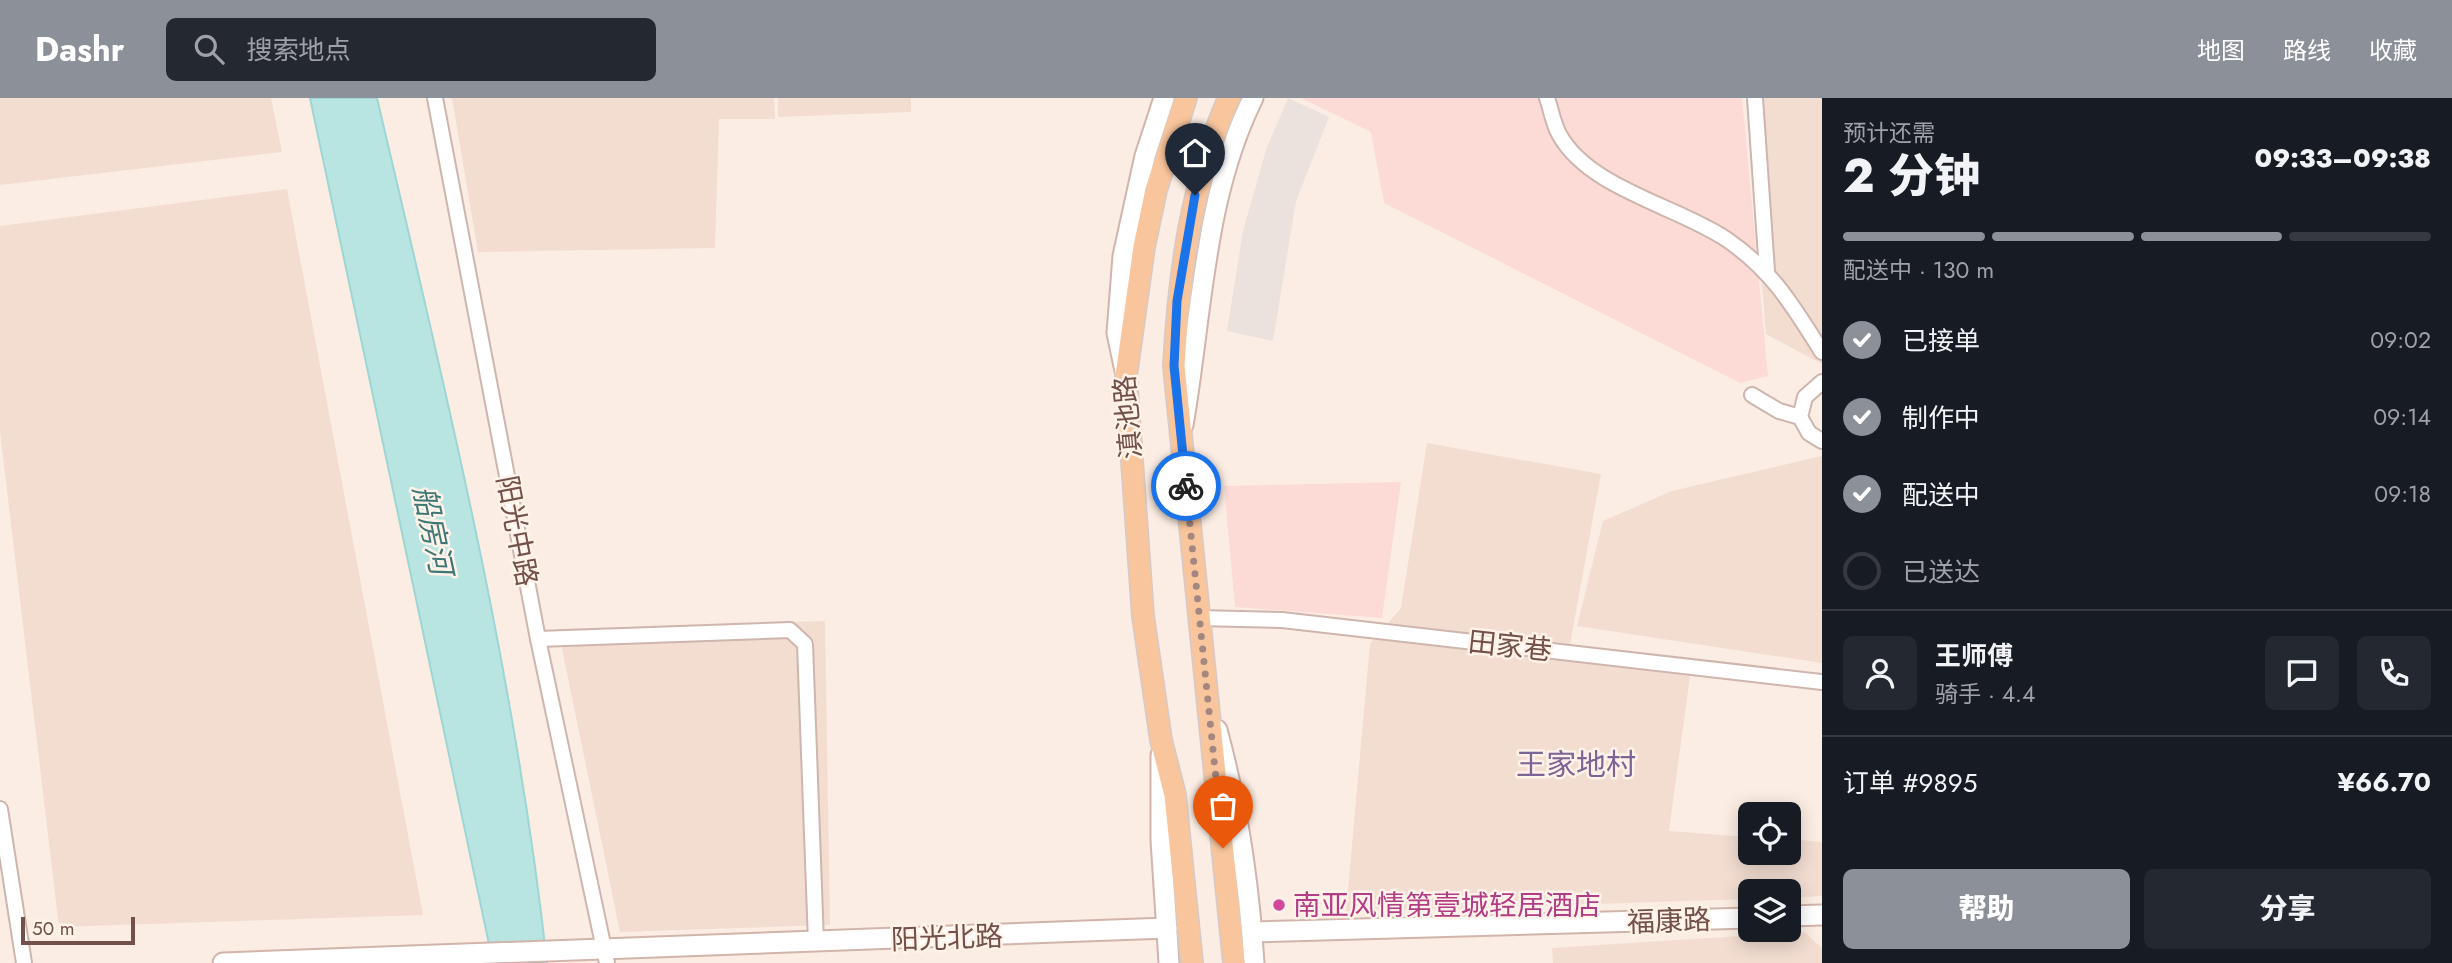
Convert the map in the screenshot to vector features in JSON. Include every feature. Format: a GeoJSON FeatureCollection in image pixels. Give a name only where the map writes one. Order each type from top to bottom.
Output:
{"type":"FeatureCollection","features":[{"type":"Feature","properties":{"kind":"main road"},"geometry":{"type":"LineString","coordinates":[[1126,376],[1156,190],[1186,98]]}},
{"type":"Feature","properties":{"kind":"main road","name":"滇池路"},"geometry":{"type":"LineString","coordinates":[[1228,98],[1200,174],[1186,238],[1177,301],[1174,366],[1234,963]]}},
{"type":"Feature","properties":{"kind":"main road","name":"滇池路"},"geometry":{"type":"LineString","coordinates":[[1126,376],[1143,616],[1161,740],[1175,795],[1192,963]]}},
{"type":"Feature","properties":{"kind":"street","name":"阳光中路"},"geometry":{"type":"LineString","coordinates":[[435,98],[538,639],[605,956]]}},
{"type":"Feature","properties":{"kind":"street","name":"滇池路"},"geometry":{"type":"LineString","coordinates":[[1126,376],[1117,333],[1123,256],[1145,156],[1164,98]]}},
{"type":"Feature","properties":{"kind":"street","name":"滇池路"},"geometry":{"type":"LineString","coordinates":[[1182,433],[1206,254],[1222,186],[1252,98]]}},
{"type":"Feature","properties":{"kind":"street"},"geometry":{"type":"LineString","coordinates":[[1547,98],[1559,135],[1584,162],[1610,180],[1724,237],[1768,271],[1822,352]]}},
{"type":"Feature","properties":{"kind":"street"},"geometry":{"type":"LineString","coordinates":[[1755,98],[1768,271]]}},
{"type":"Feature","properties":{"kind":"street"},"geometry":{"type":"LineString","coordinates":[[1800,417],[1805,397],[1822,382]]}},
{"type":"Feature","properties":{"kind":"street"},"geometry":{"type":"LineString","coordinates":[[1752,395],[1779,411],[1800,417],[1810,433],[1822,440]]}},
{"type":"Feature","properties":{"kind":"street","name":"田家巷"},"geometry":{"type":"LineString","coordinates":[[1198,618],[1282,620],[1822,682]]}},
{"type":"Feature","properties":{"kind":"street"},"geometry":{"type":"LineString","coordinates":[[538,639],[790,630],[804,644],[816,942]]}},
{"type":"Feature","properties":{"kind":"street","name":"滇池路"},"geometry":{"type":"LineString","coordinates":[[1206,692],[1234,791],[1254,963]]}},
{"type":"Feature","properties":{"kind":"street","name":"滇池路"},"geometry":{"type":"LineString","coordinates":[[1161,740],[1161,840],[1169,963]]}},
{"type":"Feature","properties":{"kind":"street"},"geometry":{"type":"LineString","coordinates":[[0,810],[24,963]]}},
{"type":"Feature","properties":{"kind":"street"},"geometry":{"type":"LineString","coordinates":[[1801,916],[1822,915]]}},
{"type":"Feature","properties":{"kind":"street","name":"福康路"},"geometry":{"type":"LineString","coordinates":[[1252,932],[1738,918]]}},
{"type":"Feature","properties":{"kind":"street","name":"阳光北路"},"geometry":{"type":"LineString","coordinates":[[223,963],[482,955],[554,950],[605,956],[816,942],[1167,928]]}},
{"type":"Feature","properties":{"kind":"shaded area"},"geometry":{"type":"Polygon","coordinates":[[[0,98],[271,98],[282,152],[0,185],[0,98]]]}},
{"type":"Feature","properties":{"kind":"shaded area"},"geometry":{"type":"Polygon","coordinates":[[[452,98],[774,98],[775,119],[719,119],[715,248],[478,252],[452,98]]]}},
{"type":"Feature","properties":{"kind":"shaded area"},"geometry":{"type":"Polygon","coordinates":[[[778,98],[911,98],[911,112],[778,117],[778,98]]]}},
{"type":"Feature","properties":{"kind":"shaded area"},"geometry":{"type":"Polygon","coordinates":[[[1288,98],[1329,117],[1296,201],[1273,341],[1227,331],[1243,231],[1266,150],[1288,98]]]}},
{"type":"Feature","properties":{"kind":"shaded area"},"geometry":{"type":"Polygon","coordinates":[[[1301,98],[1742,98],[1768,376],[1740,383],[1384,203],[1371,132],[1301,98]]]}},
{"type":"Feature","properties":{"kind":"shaded area"},"geometry":{"type":"Polygon","coordinates":[[[1747,98],[1822,98],[1822,364],[1766,334],[1747,98]]]}},
{"type":"Feature","properties":{"kind":"shaded area"},"geometry":{"type":"Polygon","coordinates":[[[287,189],[423,915],[59,927],[0,432],[0,226],[287,189]]]}},
{"type":"Feature","properties":{"kind":"shaded area"},"geometry":{"type":"Polygon","coordinates":[[[1427,443],[1601,474],[1567,661],[1690,676],[1669,831],[1738,836],[1738,865],[1801,865],[1801,840],[1822,842],[1822,896],[1801,897],[1801,879],[1738,879],[1738,899],[1346,912],[1370,644],[1401,608],[1427,443]]]}},
{"type":"Feature","properties":{"kind":"shaded area"},"geometry":{"type":"Polygon","coordinates":[[[1822,456],[1822,663],[1577,626],[1603,521],[1672,491],[1822,456]]]}},
{"type":"Feature","properties":{"kind":"shaded area"},"geometry":{"type":"Polygon","coordinates":[[[1401,482],[1382,618],[1235,607],[1224,486],[1401,482]]]}},
{"type":"Feature","properties":{"kind":"shaded area"},"geometry":{"type":"Polygon","coordinates":[[[825,621],[830,925],[620,932],[558,629],[825,621]]]}},
{"type":"Feature","properties":{"kind":"shaded area"},"geometry":{"type":"Polygon","coordinates":[[[1801,932],[1822,948],[1822,963],[1553,963],[1552,948],[1738,936],[1738,942],[1801,942],[1801,932]]]}},
{"type":"Feature","properties":{"kind":"water","name":"船房河"},"geometry":{"type":"Polygon","coordinates":[[[310,98],[377,98],[452,420],[497,636],[533,854],[547,963],[493,963],[310,98]]]}},
{"type":"Feature","properties":{"kind":"way so far"},"geometry":{"type":"LineString","coordinates":[[1186,486],[1223,848]]}},
{"type":"Feature","properties":{"kind":"place","name":"南亚风情第壹城轻居酒店"},"geometry":{"type":"Point","coordinates":[1279,905]}},
{"type":"Feature","properties":{"kind":"district","name":"王家地村"},"geometry":{"type":"Point","coordinates":[1576,764]}},
{"type":"Feature","properties":{"kind":"route"},"geometry":{"type":"LineString","coordinates":[[1186,486],[1174,366],[1177,301],[1195,195]]}}]}
